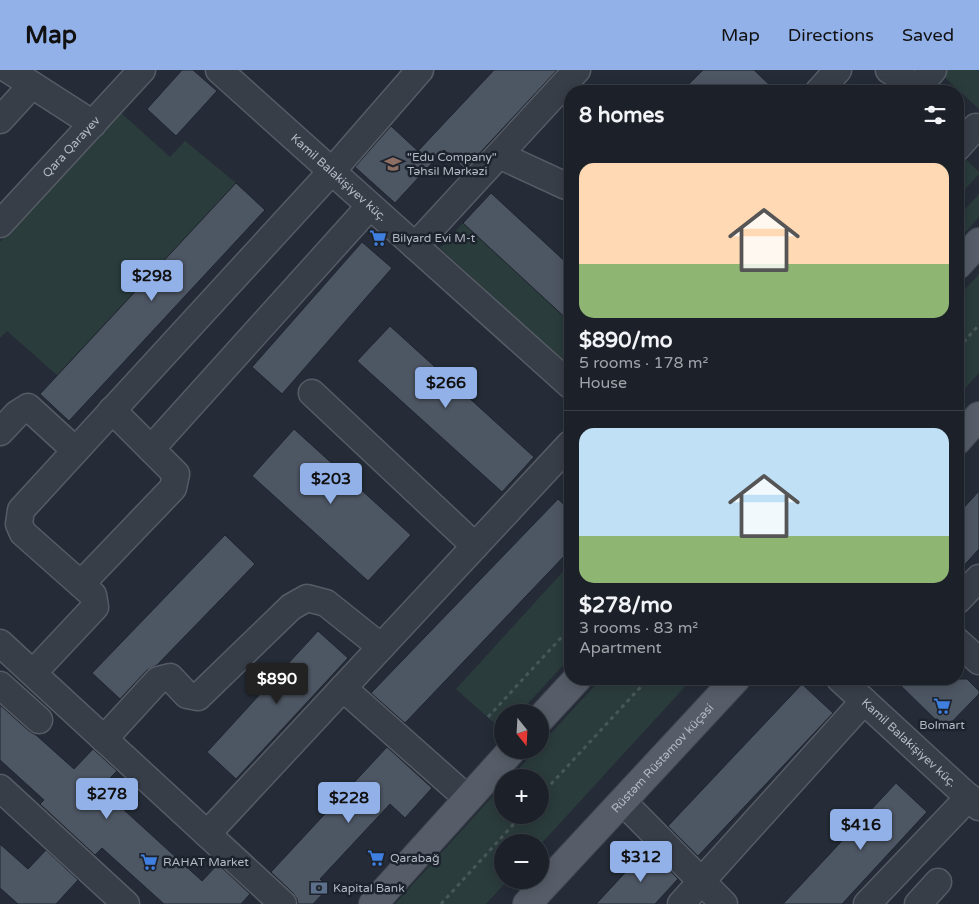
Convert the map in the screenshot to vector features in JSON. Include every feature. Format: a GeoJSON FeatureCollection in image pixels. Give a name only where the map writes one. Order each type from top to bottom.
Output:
{"type":"FeatureCollection","features":[{"type":"Feature","properties":{"kind":"main road"},"geometry":{"type":"LineString","coordinates":[[964,258],[979,242]]}},
{"type":"Feature","properties":{"kind":"main road"},"geometry":{"type":"LineString","coordinates":[[964,433],[979,416]]}},
{"type":"Feature","properties":{"kind":"main road"},"geometry":{"type":"LineString","coordinates":[[549,709],[571,685]]}},
{"type":"Feature","properties":{"kind":"main road","name":"Rüstəm Rüstəmov küçəsi"},"geometry":{"type":"LineString","coordinates":[[527,904],[730,685]]}},
{"type":"Feature","properties":{"kind":"main road"},"geometry":{"type":"LineString","coordinates":[[373,904],[504,759]]}},
{"type":"Feature","properties":{"kind":"street"},"geometry":{"type":"LineString","coordinates":[[9,70],[93,124]]}},
{"type":"Feature","properties":{"kind":"street","name":"Qara Qarayev"},"geometry":{"type":"LineString","coordinates":[[0,224],[142,70]]}},
{"type":"Feature","properties":{"kind":"street","name":"Kamil Balakişiyev küç."},"geometry":{"type":"LineString","coordinates":[[219,70],[564,380]]}},
{"type":"Feature","properties":{"kind":"street"},"geometry":{"type":"LineString","coordinates":[[33,674],[95,607],[93,595],[23,533],[9,526],[75,450],[332,171],[420,70]]}},
{"type":"Feature","properties":{"kind":"street"},"geometry":{"type":"LineString","coordinates":[[415,246],[577,70]]}},
{"type":"Feature","properties":{"kind":"street"},"geometry":{"type":"LineString","coordinates":[[824,85],[838,70]]}},
{"type":"Feature","properties":{"kind":"street"},"geometry":{"type":"LineString","coordinates":[[889,70],[924,83]]}},
{"type":"Feature","properties":{"kind":"street"},"geometry":{"type":"LineString","coordinates":[[0,120],[32,85]]}},
{"type":"Feature","properties":{"kind":"street"},"geometry":{"type":"LineString","coordinates":[[964,135],[971,123]]}},
{"type":"Feature","properties":{"kind":"street"},"geometry":{"type":"LineString","coordinates":[[499,155],[564,185]]}},
{"type":"Feature","properties":{"kind":"street"},"geometry":{"type":"LineString","coordinates":[[152,449],[370,206]]}},
{"type":"Feature","properties":{"kind":"street"},"geometry":{"type":"LineString","coordinates":[[312,393],[476,546]]}},
{"type":"Feature","properties":{"kind":"street"},"geometry":{"type":"LineString","coordinates":[[0,432],[17,414],[28,407],[75,450]]}},
{"type":"Feature","properties":{"kind":"street"},"geometry":{"type":"LineString","coordinates":[[81,584],[173,488],[176,474],[112,410]]}},
{"type":"Feature","properties":{"kind":"street"},"geometry":{"type":"LineString","coordinates":[[207,834],[564,451]]}},
{"type":"Feature","properties":{"kind":"street"},"geometry":{"type":"LineString","coordinates":[[964,594],[979,578]]}},
{"type":"Feature","properties":{"kind":"street"},"geometry":{"type":"LineString","coordinates":[[104,739],[158,680],[170,677],[187,695],[198,697],[291,607],[307,598],[326,602],[381,647]]}},
{"type":"Feature","properties":{"kind":"street"},"geometry":{"type":"LineString","coordinates":[[0,643],[283,904]]}},
{"type":"Feature","properties":{"kind":"street"},"geometry":{"type":"LineString","coordinates":[[964,647],[979,661]]}},
{"type":"Feature","properties":{"kind":"street"},"geometry":{"type":"LineString","coordinates":[[0,685],[39,720]]}},
{"type":"Feature","properties":{"kind":"street","name":"Kamil Balakişiyev küç."},"geometry":{"type":"LineString","coordinates":[[847,685],[974,802]]}},
{"type":"Feature","properties":{"kind":"street"},"geometry":{"type":"LineString","coordinates":[[343,688],[468,798]]}},
{"type":"Feature","properties":{"kind":"street"},"geometry":{"type":"LineString","coordinates":[[681,904],[864,701]]}},
{"type":"Feature","properties":{"kind":"street"},"geometry":{"type":"LineString","coordinates":[[0,788],[126,904]]}},
{"type":"Feature","properties":{"kind":"street"},"geometry":{"type":"LineString","coordinates":[[623,802],[724,904]]}},
{"type":"Feature","properties":{"kind":"street"},"geometry":{"type":"LineString","coordinates":[[867,904],[974,802]]}},
{"type":"Feature","properties":{"kind":"street"},"geometry":{"type":"LineString","coordinates":[[918,904],[938,882]]}},
{"type":"Feature","properties":{"kind":"path"},"geometry":{"type":"LineString","coordinates":[[964,341],[979,324]]}},
{"type":"Feature","properties":{"kind":"path"},"geometry":{"type":"LineString","coordinates":[[488,717],[564,635]]}},
{"type":"Feature","properties":{"kind":"path"},"geometry":{"type":"LineString","coordinates":[[549,786],[642,685]]}},
{"type":"Feature","properties":{"kind":"path"},"geometry":{"type":"LineString","coordinates":[[440,904],[514,824]]}},
{"type":"Feature","properties":{"kind":"shaded area"},"geometry":{"type":"Polygon","coordinates":[[[943,70],[979,70],[979,109],[964,95],[964,85],[953,85],[940,73],[943,70]]]}},
{"type":"Feature","properties":{"kind":"shaded area"},"geometry":{"type":"Polygon","coordinates":[[[121,113],[170,157],[185,141],[236,183],[57,375],[7,331],[0,338],[0,242],[121,113]]]}},
{"type":"Feature","properties":{"kind":"shaded area"},"geometry":{"type":"Polygon","coordinates":[[[964,158],[979,174],[964,190],[964,158]]]}},
{"type":"Feature","properties":{"kind":"shaded area"},"geometry":{"type":"Polygon","coordinates":[[[979,194],[979,217],[964,234],[964,210],[979,194]]]}},
{"type":"Feature","properties":{"kind":"shaded area"},"geometry":{"type":"Polygon","coordinates":[[[463,223],[564,316],[564,362],[440,248],[463,223]]]}},
{"type":"Feature","properties":{"kind":"shaded area"},"geometry":{"type":"Polygon","coordinates":[[[979,274],[979,373],[964,389],[964,290],[979,274]]]}},
{"type":"Feature","properties":{"kind":"shaded area"},"geometry":{"type":"Polygon","coordinates":[[[564,571],[564,664],[527,704],[494,704],[494,723],[456,689],[564,571]]]}},
{"type":"Feature","properties":{"kind":"shaded area"},"geometry":{"type":"Polygon","coordinates":[[[595,685],[687,685],[549,835],[494,834],[494,889],[500,889],[486,904],[395,904],[494,795],[494,824],[549,824],[549,769],[518,769],[528,759],[549,759],[549,735],[595,685]]]}},
{"type":"Feature","properties":{"kind":"building"},"geometry":{"type":"Polygon","coordinates":[[[182,70],[193,70],[217,91],[176,136],[147,109],[182,70]]]}},
{"type":"Feature","properties":{"kind":"building"},"geometry":{"type":"Polygon","coordinates":[[[494,70],[557,70],[465,169],[444,150],[395,203],[355,167],[391,126],[418,151],[494,70]]]}},
{"type":"Feature","properties":{"kind":"building"},"geometry":{"type":"Polygon","coordinates":[[[703,70],[754,70],[770,85],[688,85],[703,70]]]}},
{"type":"Feature","properties":{"kind":"building"},"geometry":{"type":"Polygon","coordinates":[[[236,183],[265,210],[69,421],[40,394],[236,183]]]}},
{"type":"Feature","properties":{"kind":"building"},"geometry":{"type":"Polygon","coordinates":[[[491,193],[564,260],[564,316],[463,223],[491,193]]]}},
{"type":"Feature","properties":{"kind":"building"},"geometry":{"type":"Polygon","coordinates":[[[362,242],[392,268],[282,394],[252,367],[362,242]]]}},
{"type":"Feature","properties":{"kind":"building"},"geometry":{"type":"Polygon","coordinates":[[[390,326],[534,457],[502,492],[357,361],[390,326]]]}},
{"type":"Feature","properties":{"kind":"building"},"geometry":{"type":"Polygon","coordinates":[[[294,429],[411,535],[368,581],[252,476],[294,429]]]}},
{"type":"Feature","properties":{"kind":"building"},"geometry":{"type":"Polygon","coordinates":[[[979,491],[979,549],[964,565],[964,507],[979,491]]]}},
{"type":"Feature","properties":{"kind":"building"},"geometry":{"type":"Polygon","coordinates":[[[558,499],[564,504],[564,556],[405,723],[371,693],[558,499]]]}},
{"type":"Feature","properties":{"kind":"building"},"geometry":{"type":"Polygon","coordinates":[[[225,535],[255,564],[157,665],[147,670],[120,699],[92,673],[225,535]]]}},
{"type":"Feature","properties":{"kind":"building"},"geometry":{"type":"Polygon","coordinates":[[[318,631],[348,658],[236,779],[207,752],[318,631]]]}},
{"type":"Feature","properties":{"kind":"building"},"geometry":{"type":"Polygon","coordinates":[[[964,679],[967,679],[979,691],[979,694],[945,729],[900,685],[964,685],[964,679]]]}},
{"type":"Feature","properties":{"kind":"building"},"geometry":{"type":"Polygon","coordinates":[[[801,685],[833,713],[698,856],[668,826],[801,685]]]}},
{"type":"Feature","properties":{"kind":"building"},"geometry":{"type":"Polygon","coordinates":[[[0,705],[74,769],[93,749],[117,771],[100,788],[202,881],[218,864],[250,894],[241,904],[164,904],[102,848],[95,855],[40,804],[44,800],[0,760],[0,705]]]}},
{"type":"Feature","properties":{"kind":"building"},"geometry":{"type":"Polygon","coordinates":[[[387,747],[432,788],[405,818],[390,804],[320,879],[329,887],[313,904],[298,904],[293,893],[271,872],[387,747]]]}},
{"type":"Feature","properties":{"kind":"building"},"geometry":{"type":"Polygon","coordinates":[[[896,783],[927,812],[842,904],[783,904],[896,783]]]}},
{"type":"Feature","properties":{"kind":"building"},"geometry":{"type":"Polygon","coordinates":[[[0,844],[28,869],[46,850],[78,880],[56,904],[18,904],[0,888],[0,844]]]}},
{"type":"Feature","properties":{"kind":"building"},"geometry":{"type":"Polygon","coordinates":[[[648,848],[678,879],[655,904],[596,904],[648,848]]]}},
{"type":"Feature","properties":{"kind":"place","name":"\"Edu Company\" Təhsil Mərkəzi"},"geometry":{"type":"Point","coordinates":[393,164]}},
{"type":"Feature","properties":{"kind":"place","name":"Bilyard Evi M-t"},"geometry":{"type":"Point","coordinates":[378,238]}},
{"type":"Feature","properties":{"kind":"place","name":"Bolmart"},"geometry":{"type":"Point","coordinates":[942,706]}},
{"type":"Feature","properties":{"kind":"place","name":"Qarabağ"},"geometry":{"type":"Point","coordinates":[376,858]}},
{"type":"Feature","properties":{"kind":"place","name":"RAHAT Market"},"geometry":{"type":"Point","coordinates":[149,862]}},
{"type":"Feature","properties":{"kind":"place","name":"Kapital Bank"},"geometry":{"type":"Point","coordinates":[319,888]}}]}
